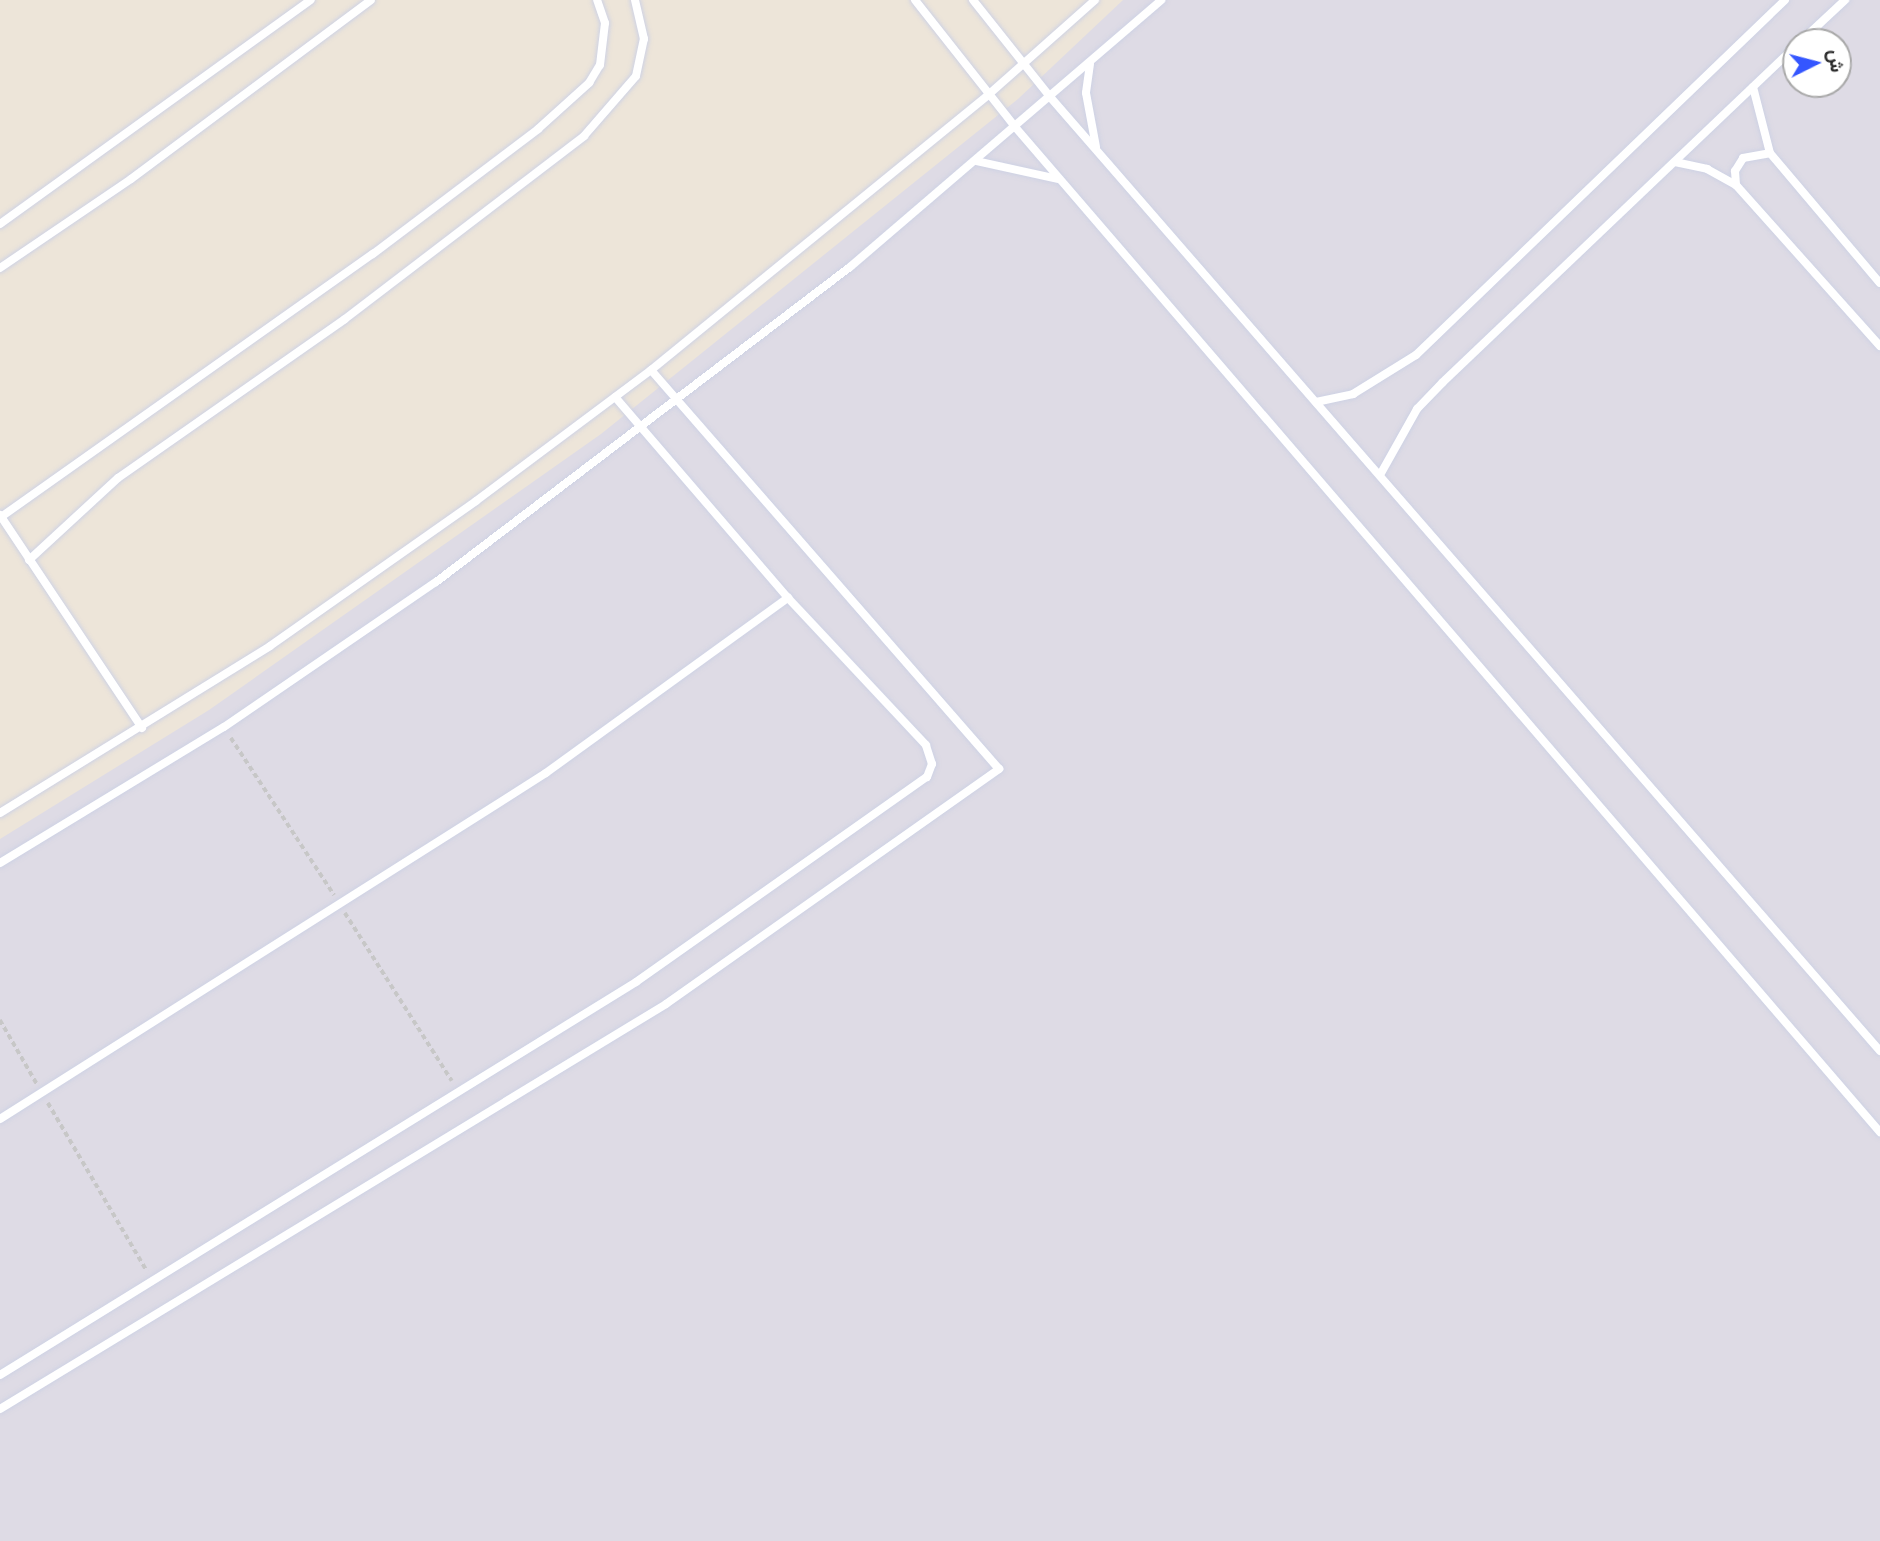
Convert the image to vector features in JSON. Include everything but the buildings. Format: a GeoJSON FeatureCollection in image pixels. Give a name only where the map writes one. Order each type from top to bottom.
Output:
{"type":"FeatureCollection","features":[{"type":"Feature","properties":{"kind":"lane"},"geometry":{"type":"LineString","coordinates":[[0,224],[311,0]]}},
{"type":"Feature","properties":{"kind":"lane"},"geometry":{"type":"LineString","coordinates":[[0,268],[131,179],[371,0]]}},
{"type":"Feature","properties":{"kind":"lane"},"geometry":{"type":"LineString","coordinates":[[142,728],[1,516],[373,254],[538,129],[589,83],[600,65],[605,23],[597,0]]}},
{"type":"Feature","properties":{"kind":"lane"},"geometry":{"type":"LineString","coordinates":[[29,560],[118,478],[345,319],[584,136],[636,76],[644,38],[635,0]]}},
{"type":"Feature","properties":{"kind":"lane"},"geometry":{"type":"LineString","coordinates":[[915,0],[1016,128],[1880,1132]]}},
{"type":"Feature","properties":{"kind":"lane"},"geometry":{"type":"LineString","coordinates":[[973,0],[1051,98],[1880,1051]]}},
{"type":"Feature","properties":{"kind":"lane"},"geometry":{"type":"LineString","coordinates":[[0,813],[142,728],[281,638],[615,397],[988,95],[1095,0]]}},
{"type":"Feature","properties":{"kind":"lane"},"geometry":{"type":"LineString","coordinates":[[0,863],[301,676],[436,582],[850,267],[1051,98],[1161,0]]}},
{"type":"Feature","properties":{"kind":"lane"},"geometry":{"type":"LineString","coordinates":[[1316,402],[1353,394],[1416,355],[1785,0]]}},
{"type":"Feature","properties":{"kind":"lane"},"geometry":{"type":"LineString","coordinates":[[1815,28],[1845,0]]}},
{"type":"Feature","properties":{"kind":"lane"},"geometry":{"type":"LineString","coordinates":[[1380,475],[1410,420],[1443,382],[1782,59]]}},
{"type":"Feature","properties":{"kind":"lane"},"geometry":{"type":"LineString","coordinates":[[1090,64],[1086,93],[1097,149]]}},
{"type":"Feature","properties":{"kind":"lane"},"geometry":{"type":"LineString","coordinates":[[1753,87],[1770,153],[1880,283]]}},
{"type":"Feature","properties":{"kind":"lane"},"geometry":{"type":"LineString","coordinates":[[1736,186],[1735,171],[1743,158],[1770,153]]}},
{"type":"Feature","properties":{"kind":"lane"},"geometry":{"type":"LineString","coordinates":[[976,161],[1062,181]]}},
{"type":"Feature","properties":{"kind":"lane"},"geometry":{"type":"LineString","coordinates":[[1675,162],[1707,169],[1736,186],[1880,346]]}},
{"type":"Feature","properties":{"kind":"lane"},"geometry":{"type":"LineString","coordinates":[[0,1409],[666,1004],[999,769],[674,401],[651,370]]}},
{"type":"Feature","properties":{"kind":"lane"},"geometry":{"type":"LineString","coordinates":[[0,1375],[636,982],[927,777],[932,764],[926,745],[788,598],[615,397]]}},
{"type":"Feature","properties":{"kind":"lane"},"geometry":{"type":"LineString","coordinates":[[0,1119],[44,1095],[546,774],[788,598]]}},
{"type":"Feature","properties":{"kind":"path"},"geometry":{"type":"LineString","coordinates":[[0,1020],[154,1282]]}},
{"type":"Feature","properties":{"kind":"shaded area"},"geometry":{"type":"Polygon","coordinates":[[[1123,0],[1880,0],[1880,1541],[0,1541],[0,839],[209,710],[601,434],[1018,99],[1123,0]]]}}]}
